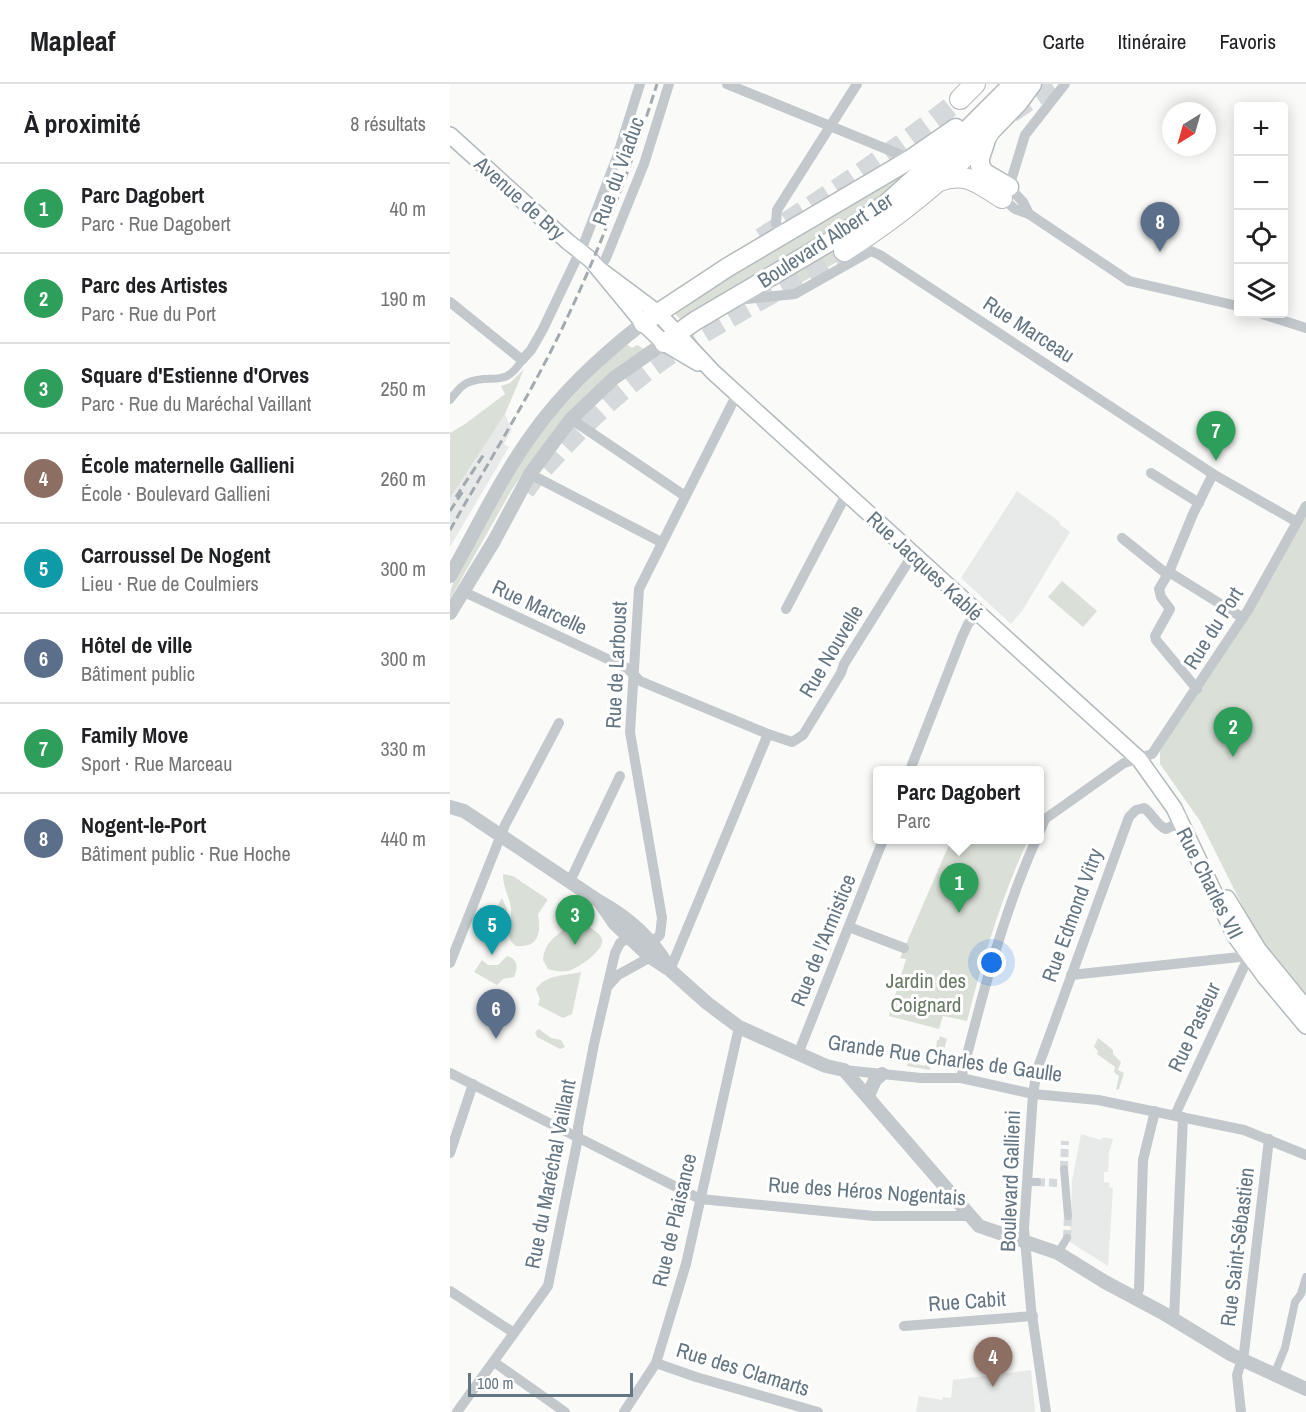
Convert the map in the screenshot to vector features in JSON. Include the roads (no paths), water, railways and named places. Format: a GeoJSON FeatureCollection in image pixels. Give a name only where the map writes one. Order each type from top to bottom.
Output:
{"type":"FeatureCollection","features":[{"type":"Feature","properties":{"kind":"highway"},"geometry":{"type":"LineString","coordinates":[[960,99],[975,84]]}},
{"type":"Feature","properties":{"kind":"highway"},"geometry":{"type":"LineString","coordinates":[[844,251],[891,220],[956,166],[988,134]]}},
{"type":"Feature","properties":{"kind":"highway"},"geometry":{"type":"LineString","coordinates":[[936,182],[951,177],[963,177],[1006,193]]}},
{"type":"Feature","properties":{"kind":"main road","name":"Boulevard Albert 1er"},"geometry":{"type":"LineString","coordinates":[[650,318],[781,235],[911,159],[947,135],[979,109],[1003,84]]}},
{"type":"Feature","properties":{"kind":"main road","name":"Boulevard Albert 1er"},"geometry":{"type":"LineString","coordinates":[[671,338],[727,301],[836,238],[886,204],[955,142],[1013,84]]}},
{"type":"Feature","properties":{"kind":"main road"},"geometry":{"type":"LineString","coordinates":[[1006,193],[982,170],[980,158],[988,134],[1018,103],[1032,84]]}},
{"type":"Feature","properties":{"kind":"main road","name":"Avenue de Bry"},"geometry":{"type":"LineString","coordinates":[[450,135],[590,260]]}},
{"type":"Feature","properties":{"kind":"main road"},"geometry":{"type":"LineString","coordinates":[[590,260],[650,318]]}},
{"type":"Feature","properties":{"kind":"main road","name":"Rue Jacques Kablé"},"geometry":{"type":"LineString","coordinates":[[650,318],[713,372],[1139,759]]}},
{"type":"Feature","properties":{"kind":"main road","name":"Rue Charles VII"},"geometry":{"type":"LineString","coordinates":[[1139,759],[1194,834],[1254,953],[1306,1026]]}},
{"type":"Feature","properties":{"kind":"main road","name":"Rue Charles VII"},"geometry":{"type":"LineString","coordinates":[[1254,953],[1306,1008]]}},
{"type":"Feature","properties":{"kind":"street"},"geometry":{"type":"LineString","coordinates":[[450,400],[461,386],[469,382],[506,377],[516,370],[531,351],[543,329],[590,260],[597,212],[640,84]]}},
{"type":"Feature","properties":{"kind":"street","name":"Rue du Viaduc"},"geometry":{"type":"LineString","coordinates":[[590,260],[606,258],[644,164],[669,84]]}},
{"type":"Feature","properties":{"kind":"street"},"geometry":{"type":"LineString","coordinates":[[727,84],[911,159]]}},
{"type":"Feature","properties":{"kind":"street"},"geometry":{"type":"LineString","coordinates":[[781,235],[776,223],[777,210],[857,84]]}},
{"type":"Feature","properties":{"kind":"street"},"geometry":{"type":"LineString","coordinates":[[1065,84],[1025,135],[1006,193],[1015,209],[1029,214],[1116,274],[1129,280],[1234,305]]}},
{"type":"Feature","properties":{"kind":"street","name":"Rue Marceau"},"geometry":{"type":"LineString","coordinates":[[727,301],[795,294],[871,251],[1213,474],[1297,522]]}},
{"type":"Feature","properties":{"kind":"street"},"geometry":{"type":"LineString","coordinates":[[450,302],[522,360]]}},
{"type":"Feature","properties":{"kind":"street","name":"Boulevard Albert 1er"},"geometry":{"type":"LineString","coordinates":[[450,576],[513,463],[533,432],[598,360],[650,318]]}},
{"type":"Feature","properties":{"kind":"street"},"geometry":{"type":"LineString","coordinates":[[1275,318],[1306,328]]}},
{"type":"Feature","properties":{"kind":"street","name":"Boulevard Albert 1er"},"geometry":{"type":"LineString","coordinates":[[450,613],[494,541],[530,474],[571,418],[614,378],[671,338]]}},
{"type":"Feature","properties":{"kind":"street","name":"Rue de Larboust"},"geometry":{"type":"LineString","coordinates":[[651,950],[660,935],[662,918],[630,732],[639,589],[737,394]]}},
{"type":"Feature","properties":{"kind":"street"},"geometry":{"type":"LineString","coordinates":[[571,418],[685,495]]}},
{"type":"Feature","properties":{"kind":"street"},"geometry":{"type":"LineString","coordinates":[[1151,473],[1199,503]]}},
{"type":"Feature","properties":{"kind":"street"},"geometry":{"type":"LineString","coordinates":[[530,474],[661,542]]}},
{"type":"Feature","properties":{"kind":"street"},"geometry":{"type":"LineString","coordinates":[[1197,689],[1155,636],[1170,609],[1161,597],[1159,589],[1169,572],[1213,474]]}},
{"type":"Feature","properties":{"kind":"street"},"geometry":{"type":"LineString","coordinates":[[786,609],[847,493]]}},
{"type":"Feature","properties":{"kind":"street","name":"Rue du Port"},"geometry":{"type":"LineString","coordinates":[[1044,823],[1046,819],[1124,763],[1152,753],[1243,618],[1306,506]]}},
{"type":"Feature","properties":{"kind":"street"},"geometry":{"type":"LineString","coordinates":[[1122,538],[1163,571],[1169,572],[1243,618]]}},
{"type":"Feature","properties":{"kind":"street","name":"Rue Nouvelle"},"geometry":{"type":"LineString","coordinates":[[768,734],[792,742],[803,735],[841,673],[844,664],[913,554]]}},
{"type":"Feature","properties":{"kind":"street","name":"Rue Marcelle"},"geometry":{"type":"LineString","coordinates":[[462,591],[627,668],[640,681],[768,734]]}},
{"type":"Feature","properties":{"kind":"street"},"geometry":{"type":"LineString","coordinates":[[912,766],[962,637],[968,624],[977,614]]}},
{"type":"Feature","properties":{"kind":"street"},"geometry":{"type":"LineString","coordinates":[[450,963],[500,835],[559,723]]}},
{"type":"Feature","properties":{"kind":"street"},"geometry":{"type":"LineString","coordinates":[[670,970],[768,734]]}},
{"type":"Feature","properties":{"kind":"street"},"geometry":{"type":"LineString","coordinates":[[570,881],[620,776]]}},
{"type":"Feature","properties":{"kind":"street","name":"Grande Rue Charles de Gaulle"},"geometry":{"type":"LineString","coordinates":[[450,796],[464,812]]}},
{"type":"Feature","properties":{"kind":"street","name":"Grande Rue Charles de Gaulle"},"geometry":{"type":"LineString","coordinates":[[450,807],[464,812],[600,902],[615,924],[634,934],[707,1004],[739,1027],[826,1066],[921,1078],[961,1078],[1033,1094],[1098,1100],[1244,1130],[1306,1155]]}},
{"type":"Feature","properties":{"kind":"street","name":"Rue Edmond Vitry"},"geometry":{"type":"LineString","coordinates":[[1033,1094],[1037,1070],[1129,817],[1136,810],[1144,808],[1164,828],[1169,828],[1179,815]]}},
{"type":"Feature","properties":{"kind":"street","name":"Rue de l'Armistice"},"geometry":{"type":"LineString","coordinates":[[798,1054],[881,844]]}},
{"type":"Feature","properties":{"kind":"street"},"geometry":{"type":"LineString","coordinates":[[961,1078],[998,939],[1020,876],[1034,844]]}},
{"type":"Feature","properties":{"kind":"street"},"geometry":{"type":"LineString","coordinates":[[849,927],[904,948]]}},
{"type":"Feature","properties":{"kind":"street","name":"Rue du Maréchal Vaillant"},"geometry":{"type":"LineString","coordinates":[[457,1412],[548,1286],[578,1138],[590,1065],[615,953],[620,943],[634,934]]}},
{"type":"Feature","properties":{"kind":"street"},"geometry":{"type":"LineString","coordinates":[[607,987],[618,975],[651,950]]}},
{"type":"Feature","properties":{"kind":"street"},"geometry":{"type":"LineString","coordinates":[[1071,975],[1254,953]]}},
{"type":"Feature","properties":{"kind":"street","name":"Rue Pasteur"},"geometry":{"type":"LineString","coordinates":[[1179,1116],[1254,953]]}},
{"type":"Feature","properties":{"kind":"street","name":"Rue de Plaisance"},"geometry":{"type":"LineString","coordinates":[[624,1412],[656,1363],[686,1264],[739,1027]]}},
{"type":"Feature","properties":{"kind":"street"},"geometry":{"type":"LineString","coordinates":[[844,1070],[970,1215]]}},
{"type":"Feature","properties":{"kind":"street","name":"Rue des Héros Nogentais"},"geometry":{"type":"LineString","coordinates":[[450,1073],[700,1198],[874,1216],[970,1215],[979,1226],[1058,1253],[1242,1359],[1306,1389]]}},
{"type":"Feature","properties":{"kind":"street"},"geometry":{"type":"LineString","coordinates":[[868,1096],[875,1080],[882,1074]]}},
{"type":"Feature","properties":{"kind":"street"},"geometry":{"type":"LineString","coordinates":[[450,1153],[473,1084]]}},
{"type":"Feature","properties":{"kind":"street","name":"Boulevard Gallieni"},"geometry":{"type":"LineString","coordinates":[[1033,1094],[1032,1182],[1025,1241],[1046,1412]]}},
{"type":"Feature","properties":{"kind":"street"},"geometry":{"type":"LineString","coordinates":[[1136,1298],[1139,1289],[1143,1160],[1155,1111]]}},
{"type":"Feature","properties":{"kind":"street"},"geometry":{"type":"LineString","coordinates":[[1174,1319],[1179,1116]]}},
{"type":"Feature","properties":{"kind":"street","name":"Rue Saint-Sébastien"},"geometry":{"type":"LineString","coordinates":[[1241,1412],[1237,1376],[1242,1359],[1269,1139]]}},
{"type":"Feature","properties":{"kind":"street"},"geometry":{"type":"LineString","coordinates":[[1064,1169],[1062,1184],[1068,1216]]}},
{"type":"Feature","properties":{"kind":"street"},"geometry":{"type":"LineString","coordinates":[[1058,1253],[1067,1238]]}},
{"type":"Feature","properties":{"kind":"street"},"geometry":{"type":"LineString","coordinates":[[1274,1375],[1285,1348],[1295,1302],[1301,1294],[1306,1278]]}},
{"type":"Feature","properties":{"kind":"street"},"geometry":{"type":"LineString","coordinates":[[450,1291],[514,1333]]}},
{"type":"Feature","properties":{"kind":"street","name":"Rue Cabit"},"geometry":{"type":"LineString","coordinates":[[904,1326],[1033,1316]]}},
{"type":"Feature","properties":{"kind":"street"},"geometry":{"type":"LineString","coordinates":[[494,1362],[565,1412]]}},
{"type":"Feature","properties":{"kind":"street","name":"Rue des Clamarts"},"geometry":{"type":"LineString","coordinates":[[656,1363],[696,1377],[818,1412]]}},
{"type":"Feature","properties":{"kind":"street"},"geometry":{"type":"LineString","coordinates":[[772,1412],[776,1400]]}},
{"type":"Feature","properties":{"kind":"tunnel"},"geometry":{"type":"LineString","coordinates":[[1011,113],[1054,84]]}},
{"type":"Feature","properties":{"kind":"tunnel"},"geometry":{"type":"LineString","coordinates":[[761,238],[863,171],[960,99]]}},
{"type":"Feature","properties":{"kind":"tunnel"},"geometry":{"type":"LineString","coordinates":[[525,491],[582,428],[637,379],[687,344],[844,251]]}},
{"type":"Feature","properties":{"kind":"tunnel"},"geometry":{"type":"LineString","coordinates":[[1064,1169],[1065,1141]]}},
{"type":"Feature","properties":{"kind":"tunnel"},"geometry":{"type":"LineString","coordinates":[[1037,1182],[1058,1183]]}},
{"type":"Feature","properties":{"kind":"tunnel"},"geometry":{"type":"LineString","coordinates":[[1067,1238],[1068,1216]]}},
{"type":"Feature","properties":{"kind":"railway"},"geometry":{"type":"LineString","coordinates":[[450,530],[530,390],[570,312],[611,216],[657,84]]}},
{"type":"Feature","properties":{"kind":"railway"},"geometry":{"type":"LineString","coordinates":[[456,497],[484,454]]}},
{"type":"Feature","properties":{"kind":"railway"},"geometry":{"type":"LineString","coordinates":[[450,511],[463,491]]}},
{"type":"Feature","properties":{"kind":"place","name":"Nogent-le-Port"},"geometry":{"type":"Point","coordinates":[1160,252]}},
{"type":"Feature","properties":{"kind":"place","name":"Family Move"},"geometry":{"type":"Point","coordinates":[1216,461]}},
{"type":"Feature","properties":{"kind":"place","name":"Parc des Artistes"},"geometry":{"type":"Point","coordinates":[1233,757]}},
{"type":"Feature","properties":{"kind":"place","name":"Parc Dagobert"},"geometry":{"type":"Point","coordinates":[959,913]}},
{"type":"Feature","properties":{"kind":"place","name":"Square d'Estienne d'Orves"},"geometry":{"type":"Point","coordinates":[575,945]}},
{"type":"Feature","properties":{"kind":"place","name":"Carroussel De Nogent"},"geometry":{"type":"Point","coordinates":[492,955]}},
{"type":"Feature","properties":{"kind":"place","name":"Hôtel de ville"},"geometry":{"type":"Point","coordinates":[496,1039]}},
{"type":"Feature","properties":{"kind":"place","name":"École maternelle Gallieni"},"geometry":{"type":"Point","coordinates":[993,1387]}},
{"type":"Feature","properties":{"kind":"park label","name":"Jardin des Coignard"},"geometry":{"type":"Point","coordinates":[926,992]}}]}
